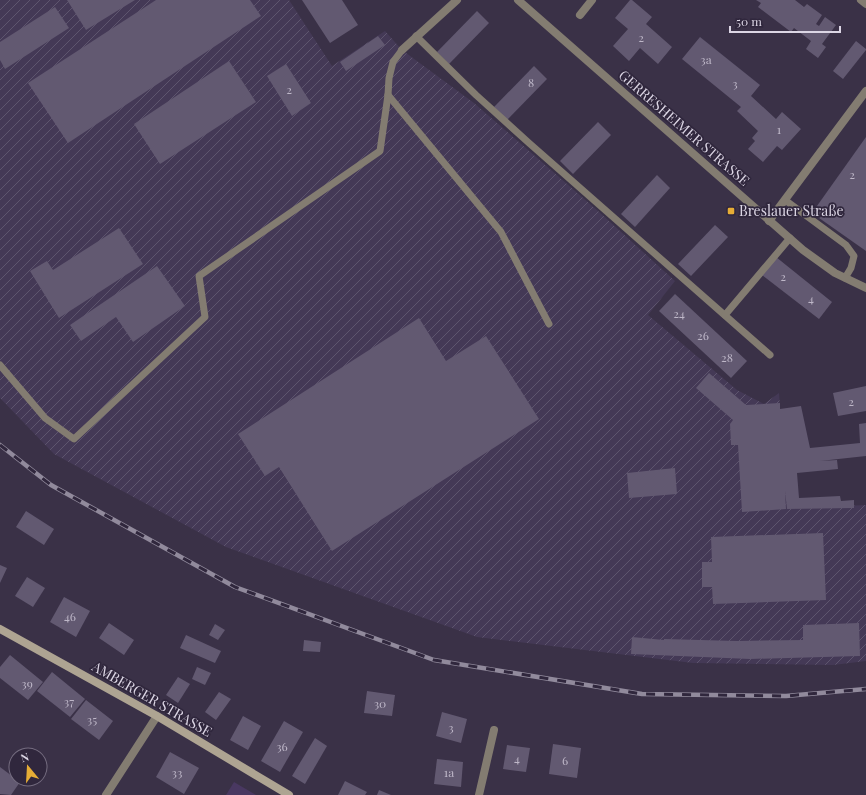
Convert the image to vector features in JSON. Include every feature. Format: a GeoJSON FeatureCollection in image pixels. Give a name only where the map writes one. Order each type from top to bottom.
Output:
{"type":"FeatureCollection","features":[{"type":"Feature","properties":{"kind":"street"},"geometry":{"type":"LineString","coordinates":[[402,50],[457,0]]}},
{"type":"Feature","properties":{"kind":"street","name":"GERRESHEIMER STRASSE"},"geometry":{"type":"LineString","coordinates":[[518,0],[769,221],[835,273],[866,288]]}},
{"type":"Feature","properties":{"kind":"street"},"geometry":{"type":"LineString","coordinates":[[580,15],[592,0]]}},
{"type":"Feature","properties":{"kind":"street"},"geometry":{"type":"LineString","coordinates":[[861,0],[866,4]]}},
{"type":"Feature","properties":{"kind":"street"},"geometry":{"type":"LineString","coordinates":[[769,221],[866,91]]}},
{"type":"Feature","properties":{"kind":"street","name":"AMBERGER STRASSE"},"geometry":{"type":"LineString","coordinates":[[0,629],[157,716],[289,795]]}},
{"type":"Feature","properties":{"kind":"street"},"geometry":{"type":"LineString","coordinates":[[106,795],[157,716]]}},
{"type":"Feature","properties":{"kind":"street"},"geometry":{"type":"LineString","coordinates":[[479,795],[494,730]]}},
{"type":"Feature","properties":{"kind":"lane"},"geometry":{"type":"LineString","coordinates":[[416,36],[476,95],[770,355]]}},
{"type":"Feature","properties":{"kind":"lane"},"geometry":{"type":"LineString","coordinates":[[0,365],[45,418],[74,439],[205,317],[199,276],[380,151],[389,78],[393,62],[402,50]]}},
{"type":"Feature","properties":{"kind":"lane"},"geometry":{"type":"LineString","coordinates":[[388,95],[501,232],[549,324]]}},
{"type":"Feature","properties":{"kind":"lane"},"geometry":{"type":"LineString","coordinates":[[785,200],[846,245],[854,256],[851,268],[845,278]]}},
{"type":"Feature","properties":{"kind":"lane"},"geometry":{"type":"LineString","coordinates":[[725,315],[790,238]]}},
{"type":"Feature","properties":{"kind":"shaded area"},"geometry":{"type":"Polygon","coordinates":[[[0,0],[289,0],[332,66],[385,31],[402,50],[474,103],[598,211],[675,281],[648,315],[737,390],[764,404],[779,393],[787,509],[866,505],[866,661],[833,665],[693,663],[477,637],[226,547],[54,454],[0,398],[0,0]]]}},
{"type":"Feature","properties":{"kind":"shaded area"},"geometry":{"type":"Polygon","coordinates":[[[234,782],[256,795],[226,795],[234,782]]]}},
{"type":"Feature","properties":{"kind":"building"},"geometry":{"type":"Polygon","coordinates":[[[67,0],[135,0],[86,30],[67,0]]]}},
{"type":"Feature","properties":{"kind":"building"},"geometry":{"type":"Polygon","coordinates":[[[156,0],[250,0],[261,16],[68,143],[28,83],[156,0]]]}},
{"type":"Feature","properties":{"kind":"building"},"geometry":{"type":"Polygon","coordinates":[[[302,0],[342,0],[358,25],[330,43],[302,0]]]}},
{"type":"Feature","properties":{"kind":"building"},"geometry":{"type":"Polygon","coordinates":[[[630,0],[632,0],[652,17],[646,24],[672,47],[658,64],[640,48],[629,61],[613,46],[628,29],[615,18],[630,0]]]}},
{"type":"Feature","properties":{"kind":"building"},"geometry":{"type":"Polygon","coordinates":[[[756,0],[795,0],[804,7],[807,4],[822,15],[816,24],[819,26],[825,17],[836,25],[822,44],[826,47],[818,58],[806,49],[811,41],[794,28],[791,32],[758,7],[761,3],[756,0]]]}},
{"type":"Feature","properties":{"kind":"building"},"geometry":{"type":"Polygon","coordinates":[[[55,7],[69,28],[5,69],[0,60],[0,42],[55,7]]]}},
{"type":"Feature","properties":{"kind":"building"},"geometry":{"type":"Polygon","coordinates":[[[477,11],[489,23],[449,64],[437,52],[477,11]]]}},
{"type":"Feature","properties":{"kind":"building"},"geometry":{"type":"Polygon","coordinates":[[[378,36],[385,45],[346,71],[340,62],[378,36]]]}},
{"type":"Feature","properties":{"kind":"building"},"geometry":{"type":"Polygon","coordinates":[[[700,37],[760,85],[751,96],[776,119],[782,112],[801,129],[782,150],[777,146],[763,162],[748,149],[755,141],[752,138],[758,131],[737,111],[741,107],[682,59],[700,37]]]}},
{"type":"Feature","properties":{"kind":"building"},"geometry":{"type":"Polygon","coordinates":[[[856,41],[866,50],[843,79],[833,71],[856,41]]]}},
{"type":"Feature","properties":{"kind":"building"},"geometry":{"type":"Polygon","coordinates":[[[229,61],[256,102],[160,164],[134,124],[229,61]]]}},
{"type":"Feature","properties":{"kind":"building"},"geometry":{"type":"Polygon","coordinates":[[[286,64],[311,103],[292,116],[267,76],[286,64]]]}},
{"type":"Feature","properties":{"kind":"building"},"geometry":{"type":"Polygon","coordinates":[[[534,66],[547,79],[507,120],[494,107],[534,66]]]}},
{"type":"Feature","properties":{"kind":"building"},"geometry":{"type":"Polygon","coordinates":[[[598,122],[611,135],[573,174],[560,161],[598,122]]]}},
{"type":"Feature","properties":{"kind":"building"},"geometry":{"type":"Polygon","coordinates":[[[866,137],[866,251],[812,213],[866,137]]]}},
{"type":"Feature","properties":{"kind":"building"},"geometry":{"type":"Polygon","coordinates":[[[657,175],[670,188],[635,227],[621,214],[657,175]]]}},
{"type":"Feature","properties":{"kind":"building"},"geometry":{"type":"Polygon","coordinates":[[[715,225],[728,237],[691,276],[678,264],[715,225]]]}},
{"type":"Feature","properties":{"kind":"building"},"geometry":{"type":"Polygon","coordinates":[[[119,228],[143,264],[59,318],[30,271],[47,261],[53,270],[119,228]]]}},
{"type":"Feature","properties":{"kind":"building"},"geometry":{"type":"Polygon","coordinates":[[[776,257],[832,302],[819,319],[762,275],[776,257]]]}},
{"type":"Feature","properties":{"kind":"building"},"geometry":{"type":"Polygon","coordinates":[[[157,266],[185,306],[133,342],[116,317],[81,341],[70,325],[157,266]]]}},
{"type":"Feature","properties":{"kind":"building"},"geometry":{"type":"Polygon","coordinates":[[[675,294],[747,361],[731,378],[659,311],[675,294]]]}},
{"type":"Feature","properties":{"kind":"building"},"geometry":{"type":"Polygon","coordinates":[[[419,318],[446,361],[486,336],[539,419],[332,551],[279,467],[265,476],[238,434],[419,318]]]}},
{"type":"Feature","properties":{"kind":"building"},"geometry":{"type":"Polygon","coordinates":[[[709,373],[746,405],[780,403],[780,409],[801,406],[810,448],[860,443],[859,424],[866,423],[866,456],[820,461],[837,460],[838,469],[797,473],[799,498],[840,496],[841,501],[854,500],[854,508],[787,509],[785,491],[786,509],[742,512],[738,445],[731,445],[730,424],[733,420],[696,388],[709,373]]]}},
{"type":"Feature","properties":{"kind":"building"},"geometry":{"type":"Polygon","coordinates":[[[866,386],[866,411],[838,416],[833,393],[866,386]]]}},
{"type":"Feature","properties":{"kind":"building"},"geometry":{"type":"Polygon","coordinates":[[[675,468],[677,494],[629,498],[627,473],[675,468]]]}},
{"type":"Feature","properties":{"kind":"building"},"geometry":{"type":"Polygon","coordinates":[[[26,511],[54,529],[44,545],[16,527],[26,511]]]}},
{"type":"Feature","properties":{"kind":"building"},"geometry":{"type":"Polygon","coordinates":[[[823,533],[826,600],[713,604],[712,587],[702,587],[702,562],[712,562],[711,537],[823,533]]]}},
{"type":"Feature","properties":{"kind":"building"},"geometry":{"type":"Polygon","coordinates":[[[0,565],[7,568],[0,583],[0,565]]]}},
{"type":"Feature","properties":{"kind":"building"},"geometry":{"type":"Polygon","coordinates":[[[27,577],[45,588],[33,607],[15,596],[27,577]]]}},
{"type":"Feature","properties":{"kind":"building"},"geometry":{"type":"Polygon","coordinates":[[[64,597],[90,611],[76,637],[50,622],[64,597]]]}},
{"type":"Feature","properties":{"kind":"building"},"geometry":{"type":"Polygon","coordinates":[[[109,623],[134,640],[124,655],[99,638],[109,623]]]}},
{"type":"Feature","properties":{"kind":"building"},"geometry":{"type":"Polygon","coordinates":[[[859,623],[860,656],[750,659],[631,654],[632,637],[664,640],[803,640],[803,625],[859,623]]]}},
{"type":"Feature","properties":{"kind":"building"},"geometry":{"type":"Polygon","coordinates":[[[215,624],[225,630],[218,640],[209,635],[215,624]]]}},
{"type":"Feature","properties":{"kind":"building"},"geometry":{"type":"Polygon","coordinates":[[[186,635],[221,651],[215,663],[180,648],[186,635]]]}},
{"type":"Feature","properties":{"kind":"building"},"geometry":{"type":"Polygon","coordinates":[[[304,640],[321,642],[320,652],[303,651],[304,640]]]}},
{"type":"Feature","properties":{"kind":"building"},"geometry":{"type":"Polygon","coordinates":[[[10,655],[43,682],[28,700],[0,678],[0,667],[10,655]]]}},
{"type":"Feature","properties":{"kind":"building"},"geometry":{"type":"Polygon","coordinates":[[[197,667],[211,673],[205,685],[192,679],[197,667]]]}},
{"type":"Feature","properties":{"kind":"building"},"geometry":{"type":"Polygon","coordinates":[[[52,672],[85,699],[70,717],[37,691],[52,672]]]}},
{"type":"Feature","properties":{"kind":"building"},"geometry":{"type":"Polygon","coordinates":[[[178,677],[190,684],[178,703],[166,695],[178,677]]]}},
{"type":"Feature","properties":{"kind":"building"},"geometry":{"type":"Polygon","coordinates":[[[367,691],[395,695],[392,716],[364,713],[367,691]]]}},
{"type":"Feature","properties":{"kind":"building"},"geometry":{"type":"Polygon","coordinates":[[[219,692],[231,699],[216,720],[205,712],[219,692]]]}},
{"type":"Feature","properties":{"kind":"building"},"geometry":{"type":"Polygon","coordinates":[[[86,700],[113,721],[99,740],[71,719],[86,700]]]}},
{"type":"Feature","properties":{"kind":"building"},"geometry":{"type":"Polygon","coordinates":[[[442,712],[467,719],[461,743],[436,736],[442,712]]]}},
{"type":"Feature","properties":{"kind":"building"},"geometry":{"type":"Polygon","coordinates":[[[243,716],[261,726],[248,750],[230,740],[243,716]]]}},
{"type":"Feature","properties":{"kind":"building"},"geometry":{"type":"Polygon","coordinates":[[[284,721],[303,732],[280,772],[261,761],[284,721]]]}},
{"type":"Feature","properties":{"kind":"building"},"geometry":{"type":"Polygon","coordinates":[[[315,738],[327,746],[305,784],[292,776],[315,738]]]}},
{"type":"Feature","properties":{"kind":"building"},"geometry":{"type":"Polygon","coordinates":[[[553,744],[581,748],[577,778],[549,774],[553,744]]]}},
{"type":"Feature","properties":{"kind":"building"},"geometry":{"type":"Polygon","coordinates":[[[507,745],[530,748],[526,772],[503,769],[507,745]]]}},
{"type":"Feature","properties":{"kind":"building"},"geometry":{"type":"Polygon","coordinates":[[[170,752],[199,768],[184,794],[156,777],[170,752]]]}},
{"type":"Feature","properties":{"kind":"building"},"geometry":{"type":"Polygon","coordinates":[[[437,759],[463,762],[461,787],[434,784],[437,759]]]}},
{"type":"Feature","properties":{"kind":"building"},"geometry":{"type":"Polygon","coordinates":[[[0,767],[8,773],[8,787],[17,787],[11,795],[0,794],[0,767]]]}},
{"type":"Feature","properties":{"kind":"building"},"geometry":{"type":"Polygon","coordinates":[[[345,781],[367,792],[365,795],[338,795],[345,781]]]}},
{"type":"Feature","properties":{"kind":"building"},"geometry":{"type":"Polygon","coordinates":[[[379,790],[391,795],[377,795],[379,790]]]}},
{"type":"Feature","properties":{"kind":"railway"},"geometry":{"type":"LineString","coordinates":[[0,445],[51,485],[235,587],[434,660],[642,694],[786,696],[866,689]]}},
{"type":"Feature","properties":{"kind":"place","name":"Breslauer Straße"},"geometry":{"type":"Point","coordinates":[731,211]}}]}
